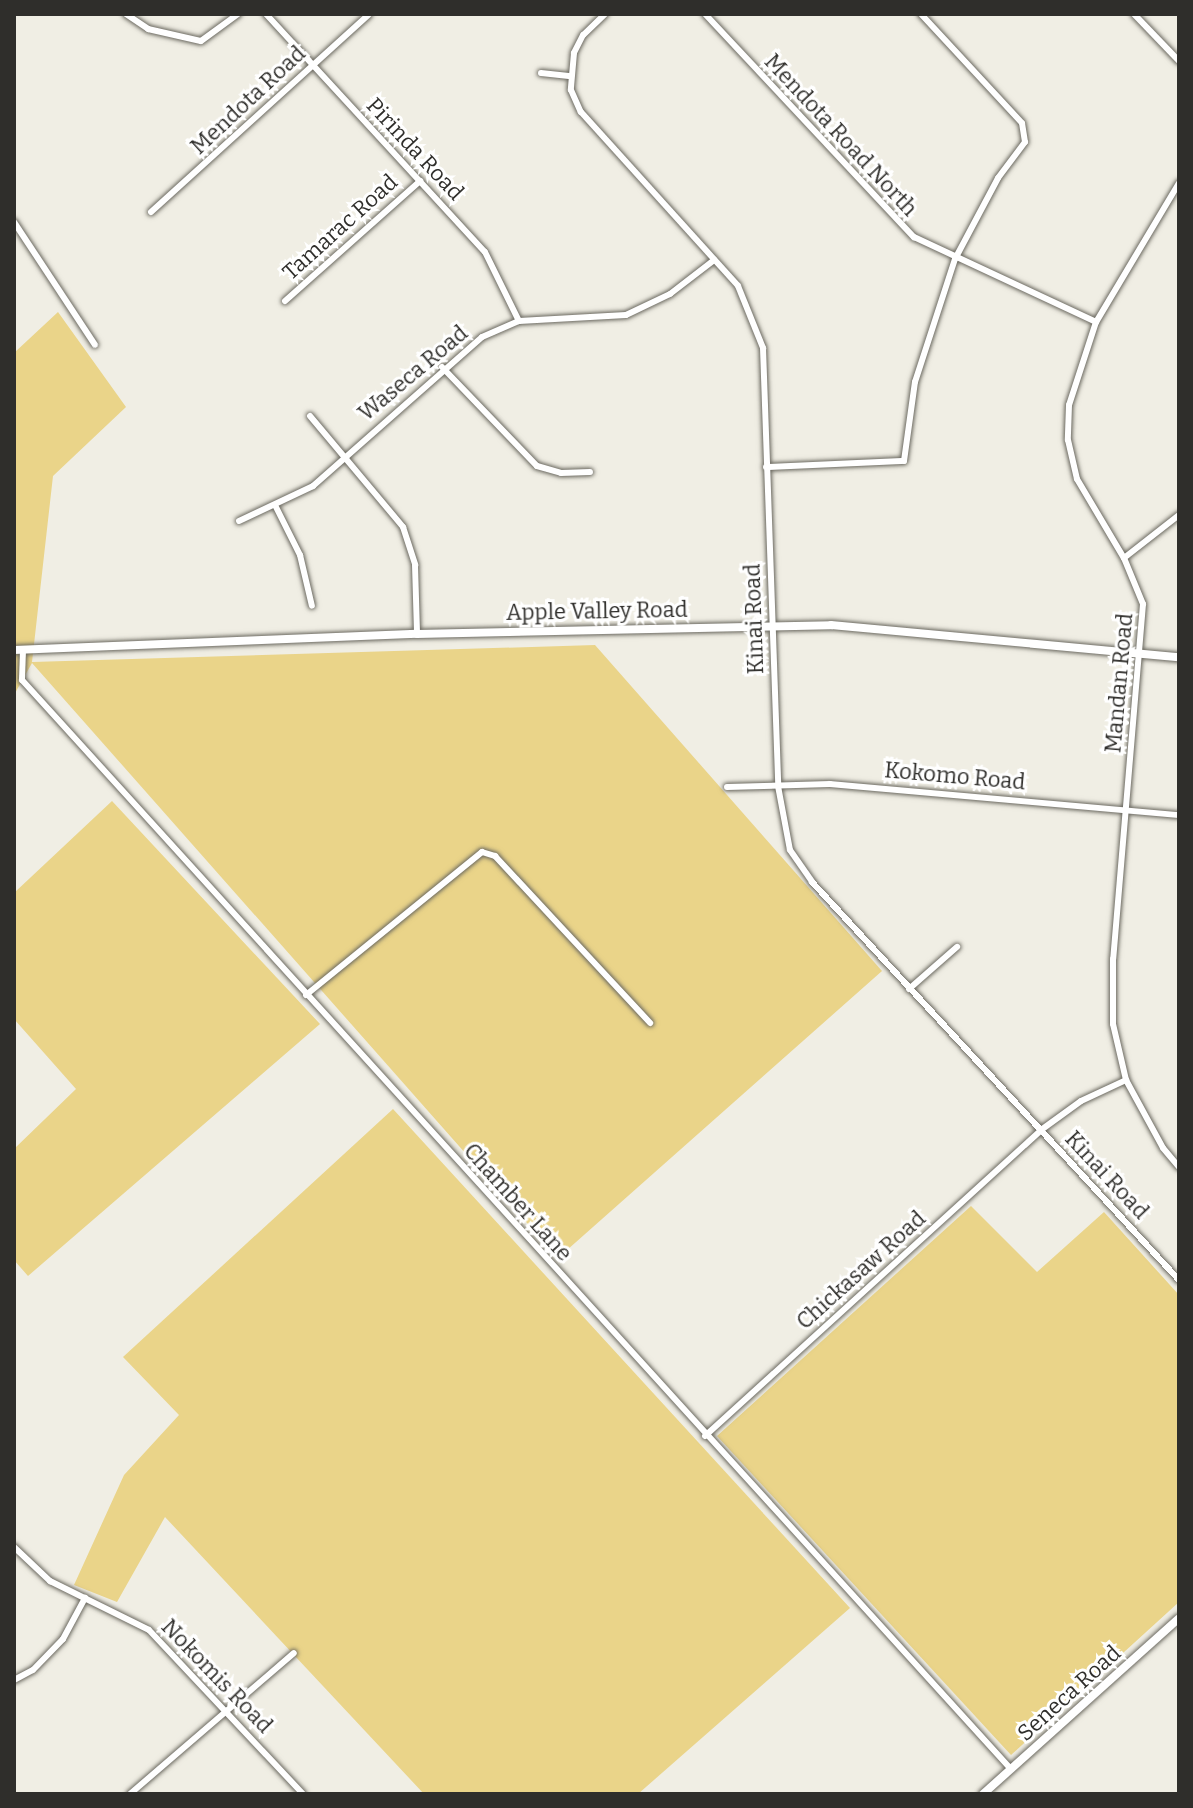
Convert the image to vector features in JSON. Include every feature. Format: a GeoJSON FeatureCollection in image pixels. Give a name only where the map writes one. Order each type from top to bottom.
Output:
{"type":"FeatureCollection","features":[{"type":"Feature","properties":{"kind":"main road","name":"Apple Valley Road"},"geometry":{"type":"LineString","coordinates":[[18,650],[417,634],[774,625],[887,628],[1179,657]]}},
{"type":"Feature","properties":{"kind":"main road","name":"Seneca Road"},"geometry":{"type":"LineString","coordinates":[[983,1794],[1178,1620]]}},
{"type":"Feature","properties":{"kind":"street"},"geometry":{"type":"LineString","coordinates":[[126,14],[148,29],[201,41],[238,14]]}},
{"type":"Feature","properties":{"kind":"street","name":"Pirinda Road"},"geometry":{"type":"LineString","coordinates":[[266,14],[485,252],[519,321]]}},
{"type":"Feature","properties":{"kind":"street","name":"Mendota Road"},"geometry":{"type":"LineString","coordinates":[[151,212],[369,14]]}},
{"type":"Feature","properties":{"kind":"street"},"geometry":{"type":"LineString","coordinates":[[541,73],[569,76],[583,35],[605,14]]}},
{"type":"Feature","properties":{"kind":"street","name":"Mendota Road North"},"geometry":{"type":"LineString","coordinates":[[705,14],[894,221],[955,259],[1096,322]]}},
{"type":"Feature","properties":{"kind":"street"},"geometry":{"type":"LineString","coordinates":[[766,467],[904,461],[915,382],[955,259],[998,178],[1025,142],[1022,123],[921,14]]}},
{"type":"Feature","properties":{"kind":"street"},"geometry":{"type":"LineString","coordinates":[[1134,14],[1179,61]]}},
{"type":"Feature","properties":{"kind":"street","name":"Kinai Road"},"geometry":{"type":"LineString","coordinates":[[569,76],[581,112],[743,296],[763,348],[778,786],[790,850],[909,989],[1179,1280]]}},
{"type":"Feature","properties":{"kind":"street","name":"Tamarac Road"},"geometry":{"type":"LineString","coordinates":[[285,301],[420,181]]}},
{"type":"Feature","properties":{"kind":"street","name":"Mandan Road"},"geometry":{"type":"LineString","coordinates":[[1179,183],[1096,322],[1069,405],[1068,440],[1077,479],[1124,558],[1143,604],[1142,653],[1111,993],[1126,1080],[1179,1167]]}},
{"type":"Feature","properties":{"kind":"street"},"geometry":{"type":"LineString","coordinates":[[16,229],[95,345]]}},
{"type":"Feature","properties":{"kind":"street","name":"Waseca Road"},"geometry":{"type":"LineString","coordinates":[[239,521],[276,507],[313,486],[442,367],[482,337],[519,321],[626,315],[670,294],[714,260]]}},
{"type":"Feature","properties":{"kind":"street"},"geometry":{"type":"LineString","coordinates":[[442,367],[537,466],[561,473],[590,472]]}},
{"type":"Feature","properties":{"kind":"street"},"geometry":{"type":"LineString","coordinates":[[310,416],[403,527],[415,565],[417,634]]}},
{"type":"Feature","properties":{"kind":"street"},"geometry":{"type":"LineString","coordinates":[[276,507],[300,555],[312,606]]}},
{"type":"Feature","properties":{"kind":"street"},"geometry":{"type":"LineString","coordinates":[[1124,558],[1179,515]]}},
{"type":"Feature","properties":{"kind":"street","name":"Chamber Lane"},"geometry":{"type":"LineString","coordinates":[[18,650],[22,680],[705,1436],[1011,1769]]}},
{"type":"Feature","properties":{"kind":"street","name":"Kokomo Road"},"geometry":{"type":"LineString","coordinates":[[727,787],[830,784],[1179,815]]}},
{"type":"Feature","properties":{"kind":"street"},"geometry":{"type":"LineString","coordinates":[[306,995],[482,852],[495,856],[650,1023]]}},
{"type":"Feature","properties":{"kind":"street"},"geometry":{"type":"LineString","coordinates":[[909,989],[957,947]]}},
{"type":"Feature","properties":{"kind":"street","name":"Kinai Road"},"geometry":{"type":"LineString","coordinates":[[1041,1130],[1081,1101],[1126,1080]]}},
{"type":"Feature","properties":{"kind":"street","name":"Chickasaw Road"},"geometry":{"type":"LineString","coordinates":[[705,1436],[1041,1130]]}},
{"type":"Feature","properties":{"kind":"street","name":"Nokomis Road"},"geometry":{"type":"LineString","coordinates":[[14,1547],[50,1581],[149,1630],[229,1711],[303,1794]]}},
{"type":"Feature","properties":{"kind":"street"},"geometry":{"type":"LineString","coordinates":[[14,1680],[33,1670],[63,1639],[85,1598]]}},
{"type":"Feature","properties":{"kind":"street"},"geometry":{"type":"LineString","coordinates":[[130,1794],[294,1653]]}},
{"type":"Feature","properties":{"kind":"shaded area"},"geometry":{"type":"Polygon","coordinates":[[[58,312],[126,407],[53,476],[32,662],[595,645],[882,971],[558,1258],[32,663],[14,695],[14,353],[58,312]]]}},
{"type":"Feature","properties":{"kind":"shaded area"},"geometry":{"type":"Polygon","coordinates":[[[112,801],[320,1024],[28,1276],[14,1260],[14,1149],[76,1089],[14,1019],[14,893],[112,801]]]}},
{"type":"Feature","properties":{"kind":"shaded area"},"geometry":{"type":"Polygon","coordinates":[[[393,1109],[850,1608],[638,1794],[424,1794],[165,1517],[117,1602],[74,1585],[124,1475],[179,1415],[123,1357],[393,1109]]]}},
{"type":"Feature","properties":{"kind":"shaded area"},"geometry":{"type":"Polygon","coordinates":[[[971,1206],[1037,1272],[1104,1212],[1179,1295],[1179,1602],[1011,1755],[717,1436],[971,1206]]]}}]}
